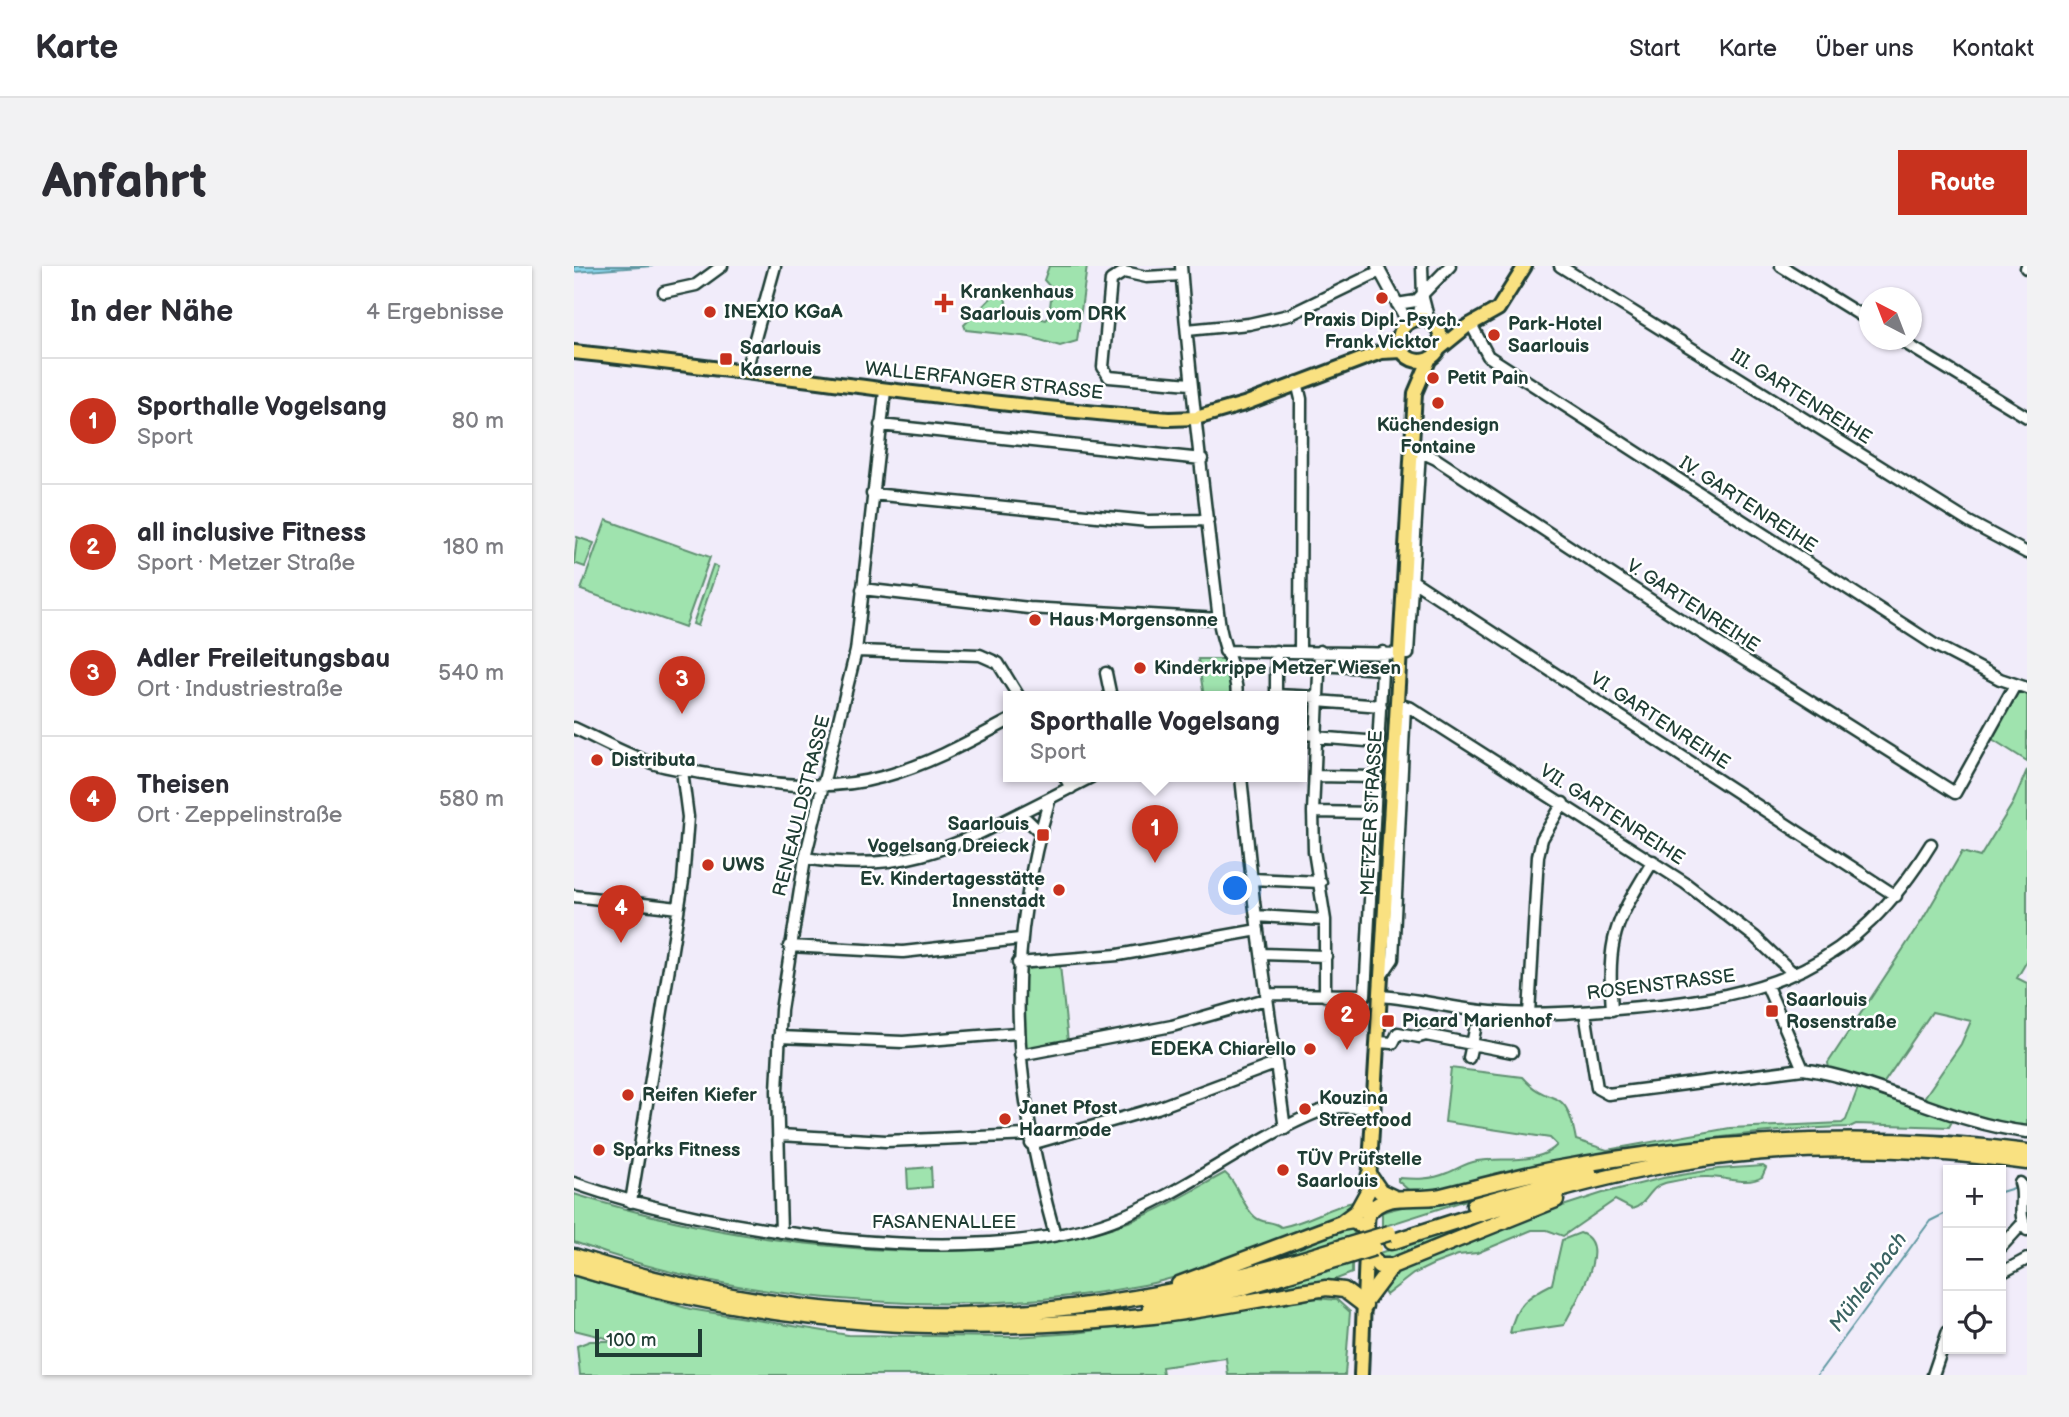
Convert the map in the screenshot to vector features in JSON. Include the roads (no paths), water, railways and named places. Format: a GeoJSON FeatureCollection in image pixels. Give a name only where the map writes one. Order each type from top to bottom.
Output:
{"type":"FeatureCollection","features":[{"type":"Feature","properties":{"kind":"highway"},"geometry":{"type":"LineString","coordinates":[[1089,1307],[1164,1289],[1341,1223],[1367,1222],[1376,1204],[1395,1198],[1432,1199],[1553,1170],[1757,1142],[1849,1138],[1945,1142],[2027,1152]]}},
{"type":"Feature","properties":{"kind":"highway"},"geometry":{"type":"LineString","coordinates":[[1044,1322],[1191,1300],[1390,1238],[1556,1191],[1643,1170],[1758,1153],[1846,1149],[1943,1152],[2027,1162]]}},
{"type":"Feature","properties":{"kind":"highway"},"geometry":{"type":"LineString","coordinates":[[1390,1238],[1542,1185],[1683,1152]]}},
{"type":"Feature","properties":{"kind":"highway"},"geometry":{"type":"LineString","coordinates":[[1367,1253],[1379,1266],[1392,1266],[1569,1195],[1643,1170]]}},
{"type":"Feature","properties":{"kind":"highway"},"geometry":{"type":"LineString","coordinates":[[1369,1175],[1380,1191],[1395,1198]]}},
{"type":"Feature","properties":{"kind":"highway"},"geometry":{"type":"LineString","coordinates":[[1341,1223],[1357,1211],[1368,1191]]}},
{"type":"Feature","properties":{"kind":"highway"},"geometry":{"type":"LineString","coordinates":[[574,1256],[682,1286],[831,1311],[974,1315],[1089,1307],[1213,1284],[1340,1253]]}},
{"type":"Feature","properties":{"kind":"highway"},"geometry":{"type":"LineString","coordinates":[[1344,1290],[1365,1304],[1392,1266]]}},
{"type":"Feature","properties":{"kind":"highway"},"geometry":{"type":"LineString","coordinates":[[574,1267],[680,1297],[811,1319],[930,1326],[1153,1316],[1326,1289],[1344,1290],[1366,1284]]}},
{"type":"Feature","properties":{"kind":"main road"},"geometry":{"type":"LineString","coordinates":[[1435,354],[1440,335],[1416,327],[1413,360],[1435,354],[1468,326],[1499,309],[1525,266]]}},
{"type":"Feature","properties":{"kind":"main road","name":"WALLERFANGER STRASSE"},"geometry":{"type":"LineString","coordinates":[[574,352],[746,370],[885,391],[1078,412],[1196,418],[1244,404],[1381,352],[1416,327],[1468,326]]}},
{"type":"Feature","properties":{"kind":"main road","name":"METZER STRASSE"},"geometry":{"type":"LineString","coordinates":[[1417,384],[1435,354]]}},
{"type":"Feature","properties":{"kind":"main road","name":"METZER STRASSE"},"geometry":{"type":"LineString","coordinates":[[1362,1375],[1368,1191],[1401,705],[1399,653],[1409,580],[1416,449],[1417,384],[1413,360]]}},
{"type":"Feature","properties":{"kind":"street"},"geometry":{"type":"LineString","coordinates":[[664,292],[696,285],[722,266]]}},
{"type":"Feature","properties":{"kind":"street"},"geometry":{"type":"LineString","coordinates":[[746,370],[775,266]]}},
{"type":"Feature","properties":{"kind":"street"},"geometry":{"type":"LineString","coordinates":[[1416,327],[1422,297],[1422,266]]}},
{"type":"Feature","properties":{"kind":"street"},"geometry":{"type":"LineString","coordinates":[[1397,303],[1410,304],[1422,297],[1450,266]]}},
{"type":"Feature","properties":{"kind":"street","name":"III. GARTENREIHE"},"geometry":{"type":"LineString","coordinates":[[1560,266],[1957,515],[2027,553]]}},
{"type":"Feature","properties":{"kind":"street"},"geometry":{"type":"LineString","coordinates":[[1782,266],[1859,314]]}},
{"type":"Feature","properties":{"kind":"street"},"geometry":{"type":"LineString","coordinates":[[1187,330],[1249,324],[1289,315],[1378,269],[1397,303],[1416,327]]}},
{"type":"Feature","properties":{"kind":"street"},"geometry":{"type":"LineString","coordinates":[[1190,384],[1109,377],[1103,367],[1111,280],[1124,272],[1147,277],[1181,271],[1190,384],[1202,458],[1219,619],[1225,651],[1236,675],[1237,691]]}},
{"type":"Feature","properties":{"kind":"street","name":"IV. GARTENREIHE"},"geometry":{"type":"LineString","coordinates":[[1468,326],[1488,356],[1858,597],[1935,645],[2015,685],[2027,688]]}},
{"type":"Feature","properties":{"kind":"street"},"geometry":{"type":"LineString","coordinates":[[1917,350],[2027,416]]}},
{"type":"Feature","properties":{"kind":"street"},"geometry":{"type":"LineString","coordinates":[[1297,382],[1301,399],[1300,651]]}},
{"type":"Feature","properties":{"kind":"street","name":"RENEAULDSTRASSE"},"geometry":{"type":"LineString","coordinates":[[782,1232],[779,1037],[789,946],[821,785],[847,697],[856,651],[885,391]]}},
{"type":"Feature","properties":{"kind":"street"},"geometry":{"type":"LineString","coordinates":[[880,425],[1202,458]]}},
{"type":"Feature","properties":{"kind":"street","name":"V. GARTENREIHE"},"geometry":{"type":"LineString","coordinates":[[1416,449],[1955,793],[2015,685]]}},
{"type":"Feature","properties":{"kind":"street"},"geometry":{"type":"LineString","coordinates":[[872,494],[1148,521],[1208,520]]}},
{"type":"Feature","properties":{"kind":"street","name":"VI. GARTENREIHE"},"geometry":{"type":"LineString","coordinates":[[1409,580],[1896,896]]}},
{"type":"Feature","properties":{"kind":"street"},"geometry":{"type":"LineString","coordinates":[[862,589],[1029,608],[1219,619]]}},
{"type":"Feature","properties":{"kind":"street"},"geometry":{"type":"LineString","coordinates":[[1276,650],[1276,691]]}},
{"type":"Feature","properties":{"kind":"street"},"geometry":{"type":"LineString","coordinates":[[856,651],[980,655],[998,663],[1015,691]]}},
{"type":"Feature","properties":{"kind":"street"},"geometry":{"type":"LineString","coordinates":[[1225,651],[1399,653]]}},
{"type":"Feature","properties":{"kind":"street"},"geometry":{"type":"LineString","coordinates":[[1320,651],[1313,811],[1314,851],[1325,920],[1325,996]]}},
{"type":"Feature","properties":{"kind":"street"},"geometry":{"type":"LineString","coordinates":[[1020,1055],[1172,1026],[1266,996],[1365,995],[1383,652]]}},
{"type":"Feature","properties":{"kind":"street"},"geometry":{"type":"LineString","coordinates":[[1320,665],[1382,669]]}},
{"type":"Feature","properties":{"kind":"street"},"geometry":{"type":"LineString","coordinates":[[1106,673],[1110,691]]}},
{"type":"Feature","properties":{"kind":"street"},"geometry":{"type":"LineString","coordinates":[[1307,698],[1381,706]]}},
{"type":"Feature","properties":{"kind":"street","name":"VII. GARTENREIHE"},"geometry":{"type":"LineString","coordinates":[[1401,705],[1653,860],[1728,914],[1782,959],[1794,974]]}},
{"type":"Feature","properties":{"kind":"street"},"geometry":{"type":"LineString","coordinates":[[574,728],[635,757],[682,771],[787,785],[821,785],[859,782],[911,768],[1003,723]]}},
{"type":"Feature","properties":{"kind":"street"},"geometry":{"type":"LineString","coordinates":[[1307,735],[1379,742]]}},
{"type":"Feature","properties":{"kind":"street"},"geometry":{"type":"LineString","coordinates":[[631,1202],[678,908],[687,882],[688,817],[682,771]]}},
{"type":"Feature","properties":{"kind":"street"},"geometry":{"type":"LineString","coordinates":[[1307,771],[1377,778]]}},
{"type":"Feature","properties":{"kind":"street"},"geometry":{"type":"LineString","coordinates":[[1068,782],[1071,788]]}},
{"type":"Feature","properties":{"kind":"street"},"geometry":{"type":"LineString","coordinates":[[805,858],[859,864],[912,859],[963,843],[1082,782]]}},
{"type":"Feature","properties":{"kind":"street"},"geometry":{"type":"LineString","coordinates":[[1241,782],[1251,879],[1285,1129]]}},
{"type":"Feature","properties":{"kind":"street"},"geometry":{"type":"LineString","coordinates":[[1050,798],[1040,832],[1020,939],[1017,1034],[1030,1139],[1055,1235]]}},
{"type":"Feature","properties":{"kind":"street"},"geometry":{"type":"LineString","coordinates":[[1529,1014],[1538,856],[1542,839],[1563,803]]}},
{"type":"Feature","properties":{"kind":"street"},"geometry":{"type":"LineString","coordinates":[[1313,811],[1375,813]]}},
{"type":"Feature","properties":{"kind":"street"},"geometry":{"type":"LineString","coordinates":[[1020,813],[1040,832]]}},
{"type":"Feature","properties":{"kind":"street","name":"ROSENSTRASSE"},"geometry":{"type":"LineString","coordinates":[[1381,996],[1474,1010],[1529,1014],[1612,1010],[1714,999],[1767,986],[1794,974],[1841,946],[1896,896],[1931,844]]}},
{"type":"Feature","properties":{"kind":"street"},"geometry":{"type":"LineString","coordinates":[[1612,1010],[1609,962],[1613,936],[1626,906],[1653,860]]}},
{"type":"Feature","properties":{"kind":"street"},"geometry":{"type":"LineString","coordinates":[[1251,879],[1321,883]]}},
{"type":"Feature","properties":{"kind":"street"},"geometry":{"type":"LineString","coordinates":[[574,896],[678,908]]}},
{"type":"Feature","properties":{"kind":"street"},"geometry":{"type":"LineString","coordinates":[[1256,916],[1325,920]]}},
{"type":"Feature","properties":{"kind":"street"},"geometry":{"type":"LineString","coordinates":[[1018,963],[1118,955],[1258,930]]}},
{"type":"Feature","properties":{"kind":"street"},"geometry":{"type":"LineString","coordinates":[[789,946],[903,952],[1020,939]]}},
{"type":"Feature","properties":{"kind":"street"},"geometry":{"type":"LineString","coordinates":[[1261,954],[1326,956]]}},
{"type":"Feature","properties":{"kind":"street"},"geometry":{"type":"LineString","coordinates":[[1767,986],[1803,1069]]}},
{"type":"Feature","properties":{"kind":"street"},"geometry":{"type":"LineString","coordinates":[[1585,1012],[1597,1088],[1608,1094],[1803,1069],[1833,1075],[1989,1126],[2027,1132]]}},
{"type":"Feature","properties":{"kind":"street"},"geometry":{"type":"LineString","coordinates":[[1469,1058],[1475,1030]]}},
{"type":"Feature","properties":{"kind":"street"},"geometry":{"type":"LineString","coordinates":[[1378,1042],[1393,1044],[1398,1033],[1512,1052]]}},
{"type":"Feature","properties":{"kind":"street"},"geometry":{"type":"LineString","coordinates":[[779,1037],[904,1042],[1017,1034]]}},
{"type":"Feature","properties":{"kind":"street"},"geometry":{"type":"LineString","coordinates":[[779,1135],[886,1141],[1030,1139],[1157,1108],[1275,1064]]}},
{"type":"Feature","properties":{"kind":"street","name":"FASANENALLEE"},"geometry":{"type":"LineString","coordinates":[[574,1183],[631,1202],[782,1232],[939,1243],[1004,1241],[1055,1235],[1110,1222],[1157,1202],[1285,1129],[1329,1108],[1375,1108]]}},
{"type":"Feature","properties":{"kind":"street"},"geometry":{"type":"LineString","coordinates":[[2006,1243],[2025,1226],[2020,1214],[2021,1186]]}},
{"type":"Feature","properties":{"kind":"street"},"geometry":{"type":"LineString","coordinates":[[2006,1270],[2027,1259]]}},
{"type":"Feature","properties":{"kind":"street"},"geometry":{"type":"LineString","coordinates":[[1933,1375],[1943,1346]]}},
{"type":"Feature","properties":{"kind":"water"},"geometry":{"type":"Polygon","coordinates":[[[574,266],[653,266],[574,272],[574,266]]]}},
{"type":"Feature","properties":{"kind":"waterway","name":"Mühlenbach"},"geometry":{"type":"LineString","coordinates":[[2006,1190],[2014,1188]]}},
{"type":"Feature","properties":{"kind":"waterway","name":"Mühlenbach"},"geometry":{"type":"LineString","coordinates":[[1817,1375],[1930,1221],[1943,1214]]}},
{"type":"Feature","properties":{"kind":"place","name":"Praxis Dipl.-Psych. Frank Vicktor"},"geometry":{"type":"Point","coordinates":[1382,298]}},
{"type":"Feature","properties":{"kind":"place","name":"Krankenhaus Saarlouis vom DRK"},"geometry":{"type":"Point","coordinates":[944,303]}},
{"type":"Feature","properties":{"kind":"place","name":"INEXIO KGaA"},"geometry":{"type":"Point","coordinates":[710,312]}},
{"type":"Feature","properties":{"kind":"place","name":"Park-Hotel Saarlouis"},"geometry":{"type":"Point","coordinates":[1494,335]}},
{"type":"Feature","properties":{"kind":"place","name":"Saarlouis Kaserne"},"geometry":{"type":"Point","coordinates":[726,359]}},
{"type":"Feature","properties":{"kind":"place","name":"Petit Pain"},"geometry":{"type":"Point","coordinates":[1433,378]}},
{"type":"Feature","properties":{"kind":"place","name":"Küchendesign Fontaine"},"geometry":{"type":"Point","coordinates":[1438,403]}},
{"type":"Feature","properties":{"kind":"place","name":"Haus Morgensonne"},"geometry":{"type":"Point","coordinates":[1035,620]}},
{"type":"Feature","properties":{"kind":"place","name":"Kinderkrippe Metzer Wiesen"},"geometry":{"type":"Point","coordinates":[1140,668]}},
{"type":"Feature","properties":{"kind":"place","name":"Adler Freileitungsbau"},"geometry":{"type":"Point","coordinates":[682,714]}},
{"type":"Feature","properties":{"kind":"place","name":"Distributa"},"geometry":{"type":"Point","coordinates":[597,760]}},
{"type":"Feature","properties":{"kind":"place","name":"Saarlouis Vogelsang Dreieck"},"geometry":{"type":"Point","coordinates":[1043,835]}},
{"type":"Feature","properties":{"kind":"place","name":"Sporthalle Vogelsang"},"geometry":{"type":"Point","coordinates":[1155,863]}},
{"type":"Feature","properties":{"kind":"place","name":"UWS"},"geometry":{"type":"Point","coordinates":[708,865]}},
{"type":"Feature","properties":{"kind":"place","name":"Ev. Kindertagesstätte Innenstadt"},"geometry":{"type":"Point","coordinates":[1059,890]}},
{"type":"Feature","properties":{"kind":"place","name":"Theisen"},"geometry":{"type":"Point","coordinates":[621,943]}},
{"type":"Feature","properties":{"kind":"place","name":"Saarlouis Rosenstraße"},"geometry":{"type":"Point","coordinates":[1772,1011]}},
{"type":"Feature","properties":{"kind":"place","name":"Picard Marienhof"},"geometry":{"type":"Point","coordinates":[1388,1021]}},
{"type":"Feature","properties":{"kind":"place","name":"EDEKA Chiarello"},"geometry":{"type":"Point","coordinates":[1310,1049]}},
{"type":"Feature","properties":{"kind":"place","name":"all inclusive Fitness"},"geometry":{"type":"Point","coordinates":[1347,1050]}},
{"type":"Feature","properties":{"kind":"place","name":"Reifen Kiefer"},"geometry":{"type":"Point","coordinates":[628,1095]}},
{"type":"Feature","properties":{"kind":"place","name":"Kouzina Streetfood"},"geometry":{"type":"Point","coordinates":[1305,1109]}},
{"type":"Feature","properties":{"kind":"place","name":"Janet Pfost Haarmode"},"geometry":{"type":"Point","coordinates":[1005,1119]}},
{"type":"Feature","properties":{"kind":"place","name":"Sparks Fitness"},"geometry":{"type":"Point","coordinates":[599,1150]}},
{"type":"Feature","properties":{"kind":"place","name":"TÜV Prüfstelle Saarlouis"},"geometry":{"type":"Point","coordinates":[1283,1170]}}]}
